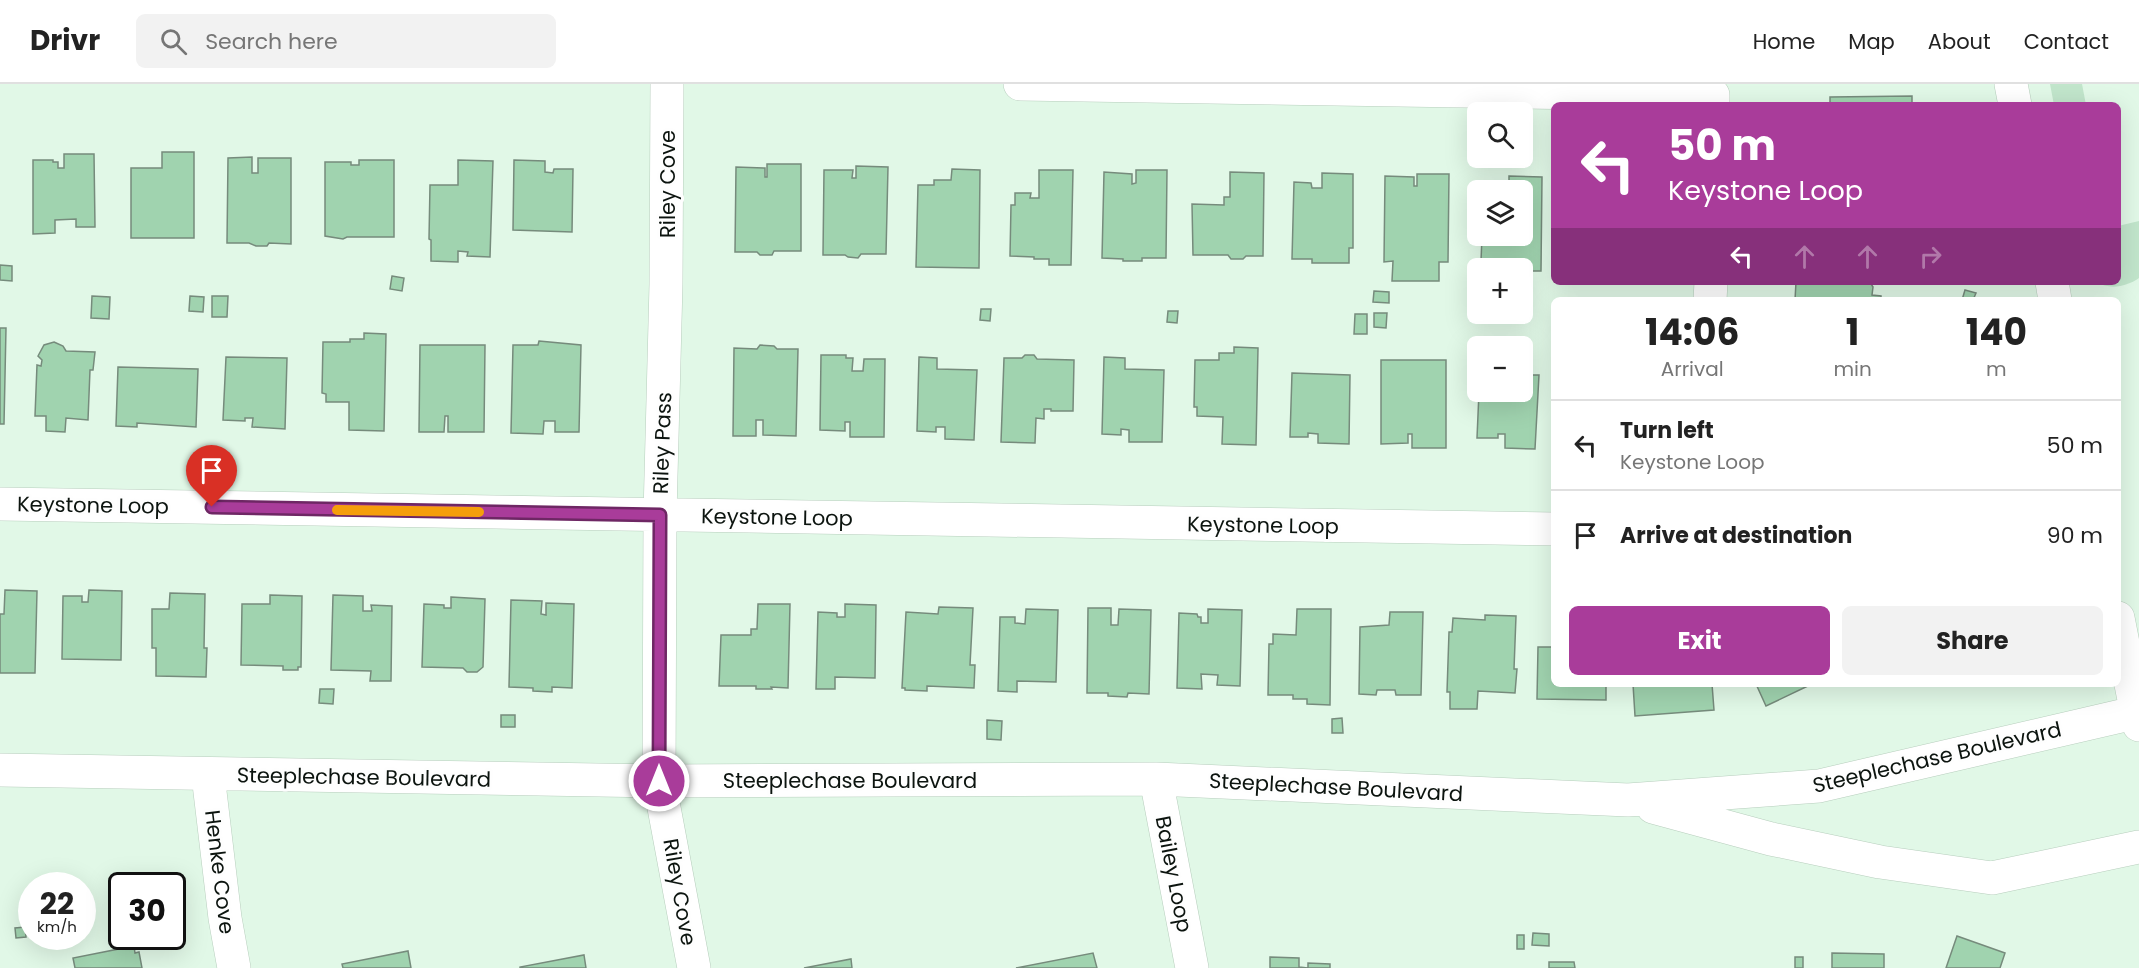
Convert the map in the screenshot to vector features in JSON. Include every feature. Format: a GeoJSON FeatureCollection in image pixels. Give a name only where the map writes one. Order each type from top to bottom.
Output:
{"type":"FeatureCollection","features":[{"type":"Feature","properties":{"kind":"street","name":"Riley Cove"},"geometry":{"type":"LineString","coordinates":[[666,284],[667,84]]}},
{"type":"Feature","properties":{"kind":"street"},"geometry":{"type":"LineString","coordinates":[[1020,84],[1713,95],[1713,102]]}},
{"type":"Feature","properties":{"kind":"street"},"geometry":{"type":"LineString","coordinates":[[2011,84],[2014,102]]}},
{"type":"Feature","properties":{"kind":"street","name":"Riley Pass"},"geometry":{"type":"LineString","coordinates":[[659,781],[660,515],[666,284]]}},
{"type":"Feature","properties":{"kind":"street","name":"Keystone Loop"},"geometry":{"type":"LineString","coordinates":[[0,504],[1551,530]]}},
{"type":"Feature","properties":{"kind":"street"},"geometry":{"type":"LineString","coordinates":[[2121,633],[2138,718]]}},
{"type":"Feature","properties":{"kind":"street","name":"Steeplechase Boulevard"},"geometry":{"type":"LineString","coordinates":[[0,770],[659,781],[1156,779],[1628,800],[1819,786],[2138,718]]}},
{"type":"Feature","properties":{"kind":"street","name":"Henke Cove"},"geometry":{"type":"LineString","coordinates":[[208,775],[225,918],[234,968]]}},
{"type":"Feature","properties":{"kind":"street","name":"Bailey Loop"},"geometry":{"type":"LineString","coordinates":[[1156,779],[1192,968]]}},
{"type":"Feature","properties":{"kind":"street","name":"Riley Cove"},"geometry":{"type":"LineString","coordinates":[[659,781],[694,968]]}},
{"type":"Feature","properties":{"kind":"street","name":"Steeplechase Boulevard"},"geometry":{"type":"LineString","coordinates":[[1628,800],[1771,839],[1880,862],[1992,878],[2139,847]]}},
{"type":"Feature","properties":{"kind":"green space"},"geometry":{"type":"Polygon","coordinates":[[[2050,84],[2082,84],[2085,102],[2053,102],[2050,84]]]}},
{"type":"Feature","properties":{"kind":"green space"},"geometry":{"type":"Polygon","coordinates":[[[2139,221],[2139,278],[2129,284],[2118,286],[2107,286],[2104,285],[2121,285],[2121,225],[2139,221]]]}},
{"type":"Feature","properties":{"kind":"building"},"geometry":{"type":"Polygon","coordinates":[[[1912,96],[1912,102],[1830,102],[1830,97],[1912,96]]]}},
{"type":"Feature","properties":{"kind":"building"},"geometry":{"type":"Polygon","coordinates":[[[162,152],[194,152],[194,238],[131,238],[131,168],[162,168],[162,152]]]}},
{"type":"Feature","properties":{"kind":"building"},"geometry":{"type":"Polygon","coordinates":[[[64,154],[94,154],[95,227],[76,227],[76,219],[55,220],[55,233],[33,234],[33,160],[53,160],[53,162],[58,162],[58,168],[64,168],[64,154]]]}},
{"type":"Feature","properties":{"kind":"building"},"geometry":{"type":"Polygon","coordinates":[[[252,157],[252,173],[258,173],[258,158],[291,158],[291,244],[269,243],[267,246],[256,246],[249,243],[227,243],[228,158],[252,157]]]}},
{"type":"Feature","properties":{"kind":"building"},"geometry":{"type":"Polygon","coordinates":[[[359,160],[394,160],[394,237],[347,237],[343,239],[325,236],[325,162],[351,162],[351,165],[359,165],[359,160]]]}},
{"type":"Feature","properties":{"kind":"building"},"geometry":{"type":"Polygon","coordinates":[[[458,160],[493,161],[490,257],[467,256],[468,252],[458,251],[458,262],[431,261],[430,185],[458,185],[458,160]]]}},
{"type":"Feature","properties":{"kind":"building"},"geometry":{"type":"Polygon","coordinates":[[[514,160],[545,161],[545,172],[553,173],[554,169],[573,169],[572,232],[513,230],[514,160]]]}},
{"type":"Feature","properties":{"kind":"building"},"geometry":{"type":"Polygon","coordinates":[[[767,164],[801,164],[801,251],[774,251],[772,255],[735,252],[736,167],[765,168],[765,177],[767,177],[767,164]]]}},
{"type":"Feature","properties":{"kind":"building"},"geometry":{"type":"Polygon","coordinates":[[[856,166],[888,167],[886,254],[861,254],[858,258],[845,255],[823,255],[824,170],[853,170],[852,178],[856,178],[856,166]]]}},
{"type":"Feature","properties":{"kind":"building"},"geometry":{"type":"Polygon","coordinates":[[[952,169],[980,170],[979,268],[916,267],[918,185],[934,185],[934,180],[951,180],[952,169]]]}},
{"type":"Feature","properties":{"kind":"building"},"geometry":{"type":"Polygon","coordinates":[[[1039,170],[1073,170],[1071,265],[1049,265],[1049,259],[1010,256],[1011,205],[1015,205],[1015,193],[1031,193],[1030,198],[1039,198],[1039,170]]]}},
{"type":"Feature","properties":{"kind":"building"},"geometry":{"type":"Polygon","coordinates":[[[1136,170],[1167,170],[1166,258],[1123,261],[1123,259],[1102,258],[1104,172],[1132,174],[1132,184],[1136,183],[1136,170]]]}},
{"type":"Feature","properties":{"kind":"building"},"geometry":{"type":"Polygon","coordinates":[[[1230,172],[1264,173],[1263,256],[1231,259],[1228,255],[1193,255],[1192,204],[1224,205],[1224,197],[1230,197],[1230,172]]]}},
{"type":"Feature","properties":{"kind":"building"},"geometry":{"type":"Polygon","coordinates":[[[1322,173],[1353,174],[1353,248],[1349,248],[1349,263],[1312,263],[1312,259],[1292,259],[1294,182],[1311,183],[1312,188],[1322,188],[1322,173]]]}},
{"type":"Feature","properties":{"kind":"building"},"geometry":{"type":"Polygon","coordinates":[[[1417,174],[1449,174],[1448,262],[1439,262],[1439,281],[1392,281],[1393,261],[1384,262],[1385,176],[1414,177],[1414,186],[1417,186],[1417,174]]]}},
{"type":"Feature","properties":{"kind":"building"},"geometry":{"type":"Polygon","coordinates":[[[1509,176],[1542,177],[1541,271],[1533,271],[1533,258],[1481,258],[1482,246],[1533,246],[1533,180],[1509,180],[1509,176]]]}},
{"type":"Feature","properties":{"kind":"building"},"geometry":{"type":"Polygon","coordinates":[[[0,265],[12,266],[12,281],[0,280],[0,265]]]}},
{"type":"Feature","properties":{"kind":"building"},"geometry":{"type":"Polygon","coordinates":[[[392,276],[404,278],[402,291],[390,289],[392,276]]]}},
{"type":"Feature","properties":{"kind":"building"},"geometry":{"type":"Polygon","coordinates":[[[1796,285],[1872,285],[1872,295],[1881,296],[1881,297],[1795,297],[1796,285]]]}},
{"type":"Feature","properties":{"kind":"building"},"geometry":{"type":"Polygon","coordinates":[[[1965,290],[1976,293],[1974,297],[1963,297],[1965,290]]]}},
{"type":"Feature","properties":{"kind":"building"},"geometry":{"type":"Polygon","coordinates":[[[1374,291],[1389,292],[1389,303],[1373,302],[1374,291]]]}},
{"type":"Feature","properties":{"kind":"building"},"geometry":{"type":"Polygon","coordinates":[[[92,296],[110,297],[109,319],[91,318],[92,296]]]}},
{"type":"Feature","properties":{"kind":"building"},"geometry":{"type":"Polygon","coordinates":[[[190,296],[204,297],[203,312],[189,311],[190,296]]]}},
{"type":"Feature","properties":{"kind":"building"},"geometry":{"type":"Polygon","coordinates":[[[212,296],[228,296],[227,317],[212,317],[212,296]]]}},
{"type":"Feature","properties":{"kind":"building"},"geometry":{"type":"Polygon","coordinates":[[[981,309],[991,309],[990,321],[980,320],[981,309]]]}},
{"type":"Feature","properties":{"kind":"building"},"geometry":{"type":"Polygon","coordinates":[[[1168,311],[1178,311],[1177,323],[1167,322],[1168,311]]]}},
{"type":"Feature","properties":{"kind":"building"},"geometry":{"type":"Polygon","coordinates":[[[1374,313],[1387,313],[1386,328],[1374,327],[1374,313]]]}},
{"type":"Feature","properties":{"kind":"building"},"geometry":{"type":"Polygon","coordinates":[[[1355,314],[1367,314],[1367,334],[1354,334],[1355,314]]]}},
{"type":"Feature","properties":{"kind":"building"},"geometry":{"type":"Polygon","coordinates":[[[0,328],[6,328],[4,424],[0,424],[0,328]]]}},
{"type":"Feature","properties":{"kind":"building"},"geometry":{"type":"Polygon","coordinates":[[[364,333],[386,334],[384,431],[349,430],[349,402],[326,402],[326,394],[322,393],[323,342],[350,342],[350,339],[364,339],[364,333]]]}},
{"type":"Feature","properties":{"kind":"building"},"geometry":{"type":"Polygon","coordinates":[[[539,341],[581,345],[579,432],[555,432],[555,421],[544,421],[543,434],[511,433],[513,345],[538,345],[539,341]]]}},
{"type":"Feature","properties":{"kind":"building"},"geometry":{"type":"Polygon","coordinates":[[[54,342],[63,346],[66,351],[95,352],[93,370],[90,370],[88,420],[66,418],[65,432],[46,431],[46,416],[35,416],[37,365],[41,366],[42,360],[38,356],[44,345],[54,342]]]}},
{"type":"Feature","properties":{"kind":"building"},"geometry":{"type":"Polygon","coordinates":[[[420,345],[485,345],[484,432],[448,432],[448,416],[445,416],[444,432],[419,432],[420,345]]]}},
{"type":"Feature","properties":{"kind":"building"},"geometry":{"type":"Polygon","coordinates":[[[760,345],[774,346],[777,349],[798,349],[796,436],[763,435],[763,420],[756,420],[756,436],[733,436],[734,348],[757,349],[760,345]]]}},
{"type":"Feature","properties":{"kind":"building"},"geometry":{"type":"Polygon","coordinates":[[[1234,347],[1258,348],[1256,445],[1222,444],[1223,417],[1197,416],[1197,407],[1194,407],[1195,360],[1219,360],[1219,353],[1234,353],[1234,347]]]}},
{"type":"Feature","properties":{"kind":"building"},"geometry":{"type":"Polygon","coordinates":[[[821,355],[846,355],[846,358],[853,358],[852,371],[863,371],[864,359],[885,359],[884,437],[850,437],[850,422],[845,422],[845,431],[820,430],[821,355]]]}},
{"type":"Feature","properties":{"kind":"building"},"geometry":{"type":"Polygon","coordinates":[[[1025,355],[1034,355],[1037,359],[1074,360],[1073,411],[1044,409],[1044,419],[1036,418],[1035,443],[1001,442],[1004,358],[1022,358],[1025,355]]]}},
{"type":"Feature","properties":{"kind":"building"},"geometry":{"type":"Polygon","coordinates":[[[226,357],[287,358],[285,429],[252,427],[253,418],[245,418],[245,421],[223,420],[226,357]]]}},
{"type":"Feature","properties":{"kind":"building"},"geometry":{"type":"Polygon","coordinates":[[[919,357],[937,358],[937,369],[977,370],[974,440],[945,439],[945,427],[936,427],[936,432],[917,431],[919,357]]]}},
{"type":"Feature","properties":{"kind":"building"},"geometry":{"type":"Polygon","coordinates":[[[1104,357],[1125,358],[1125,369],[1164,370],[1162,442],[1129,442],[1129,430],[1121,429],[1121,435],[1102,434],[1104,357]]]}},
{"type":"Feature","properties":{"kind":"building"},"geometry":{"type":"Polygon","coordinates":[[[1381,360],[1446,360],[1446,448],[1412,448],[1412,434],[1408,434],[1408,443],[1381,444],[1381,360]]]}},
{"type":"Feature","properties":{"kind":"building"},"geometry":{"type":"Polygon","coordinates":[[[118,367],[198,369],[196,427],[137,423],[137,427],[116,426],[118,367]]]}},
{"type":"Feature","properties":{"kind":"building"},"geometry":{"type":"Polygon","coordinates":[[[1292,373],[1350,375],[1349,444],[1318,443],[1318,434],[1308,433],[1308,437],[1290,437],[1292,373]]]}},
{"type":"Feature","properties":{"kind":"building"},"geometry":{"type":"Polygon","coordinates":[[[1533,375],[1539,375],[1535,449],[1505,448],[1505,434],[1498,434],[1498,438],[1477,438],[1479,402],[1533,402],[1533,375]]]}},
{"type":"Feature","properties":{"kind":"building"},"geometry":{"type":"Polygon","coordinates":[[[5,590],[37,591],[35,673],[0,673],[0,614],[4,614],[5,590]]]}},
{"type":"Feature","properties":{"kind":"building"},"geometry":{"type":"Polygon","coordinates":[[[89,590],[122,591],[121,660],[62,659],[63,596],[82,596],[82,602],[88,602],[89,590]]]}},
{"type":"Feature","properties":{"kind":"building"},"geometry":{"type":"Polygon","coordinates":[[[170,593],[205,594],[206,677],[156,676],[156,648],[152,648],[152,609],[169,609],[170,593]]]}},
{"type":"Feature","properties":{"kind":"building"},"geometry":{"type":"Polygon","coordinates":[[[270,595],[302,596],[301,667],[298,667],[298,670],[283,670],[283,666],[241,665],[242,604],[270,604],[270,595]]]}},
{"type":"Feature","properties":{"kind":"building"},"geometry":{"type":"Polygon","coordinates":[[[333,595],[363,596],[363,611],[372,611],[371,605],[392,606],[391,681],[370,681],[371,671],[331,670],[333,595]]]}},
{"type":"Feature","properties":{"kind":"building"},"geometry":{"type":"Polygon","coordinates":[[[451,597],[485,599],[483,667],[477,672],[467,672],[463,668],[422,667],[424,604],[444,605],[444,608],[451,608],[451,597]]]}},
{"type":"Feature","properties":{"kind":"building"},"geometry":{"type":"Polygon","coordinates":[[[511,600],[542,601],[541,614],[546,615],[546,603],[574,604],[572,688],[552,687],[552,692],[509,687],[511,600]]]}},
{"type":"Feature","properties":{"kind":"building"},"geometry":{"type":"Polygon","coordinates":[[[758,604],[790,604],[788,688],[756,689],[756,686],[719,686],[721,635],[751,635],[751,629],[757,629],[758,604]]]}},
{"type":"Feature","properties":{"kind":"building"},"geometry":{"type":"Polygon","coordinates":[[[845,604],[876,605],[875,678],[835,677],[835,689],[816,689],[818,612],[837,613],[837,617],[845,617],[845,604]]]}},
{"type":"Feature","properties":{"kind":"building"},"geometry":{"type":"Polygon","coordinates":[[[939,607],[973,608],[970,665],[975,665],[974,688],[927,686],[927,691],[905,690],[902,688],[906,612],[938,614],[939,607]]]}},
{"type":"Feature","properties":{"kind":"building"},"geometry":{"type":"Polygon","coordinates":[[[1088,608],[1111,608],[1111,625],[1118,625],[1119,609],[1151,610],[1149,694],[1128,693],[1127,697],[1108,696],[1108,693],[1087,693],[1088,608]]]}},
{"type":"Feature","properties":{"kind":"building"},"geometry":{"type":"Polygon","coordinates":[[[1026,609],[1058,610],[1056,682],[1017,681],[1017,692],[998,691],[1000,617],[1015,617],[1015,623],[1025,624],[1026,609]]]}},
{"type":"Feature","properties":{"kind":"building"},"geometry":{"type":"Polygon","coordinates":[[[1208,609],[1242,610],[1240,686],[1217,685],[1218,675],[1201,674],[1202,689],[1177,688],[1179,613],[1197,614],[1201,617],[1201,623],[1208,623],[1208,609]]]}},
{"type":"Feature","properties":{"kind":"building"},"geometry":{"type":"Polygon","coordinates":[[[1297,609],[1331,609],[1330,705],[1307,704],[1307,699],[1293,699],[1293,695],[1268,695],[1269,644],[1273,644],[1273,634],[1296,635],[1297,609]]]}},
{"type":"Feature","properties":{"kind":"building"},"geometry":{"type":"Polygon","coordinates":[[[1390,612],[1423,612],[1421,695],[1396,695],[1395,690],[1377,690],[1376,695],[1359,694],[1360,627],[1389,625],[1390,612]]]}},
{"type":"Feature","properties":{"kind":"building"},"geometry":{"type":"Polygon","coordinates":[[[1485,615],[1516,616],[1515,693],[1478,691],[1477,709],[1450,709],[1450,692],[1447,692],[1449,632],[1452,632],[1453,618],[1485,620],[1485,615]]]}},
{"type":"Feature","properties":{"kind":"building"},"geometry":{"type":"Polygon","coordinates":[[[1538,647],[1551,647],[1551,687],[1606,687],[1606,700],[1537,699],[1538,647]]]}},
{"type":"Feature","properties":{"kind":"building"},"geometry":{"type":"Polygon","coordinates":[[[1633,687],[1712,687],[1714,710],[1635,716],[1633,687]]]}},
{"type":"Feature","properties":{"kind":"building"},"geometry":{"type":"Polygon","coordinates":[[[1757,687],[1806,687],[1766,706],[1757,687]]]}},
{"type":"Feature","properties":{"kind":"building"},"geometry":{"type":"Polygon","coordinates":[[[320,689],[334,689],[333,704],[319,703],[320,689]]]}},
{"type":"Feature","properties":{"kind":"building"},"geometry":{"type":"Polygon","coordinates":[[[501,715],[515,715],[515,727],[501,727],[501,715]]]}},
{"type":"Feature","properties":{"kind":"building"},"geometry":{"type":"Polygon","coordinates":[[[1342,718],[1343,733],[1332,733],[1332,719],[1342,718]]]}},
{"type":"Feature","properties":{"kind":"building"},"geometry":{"type":"Polygon","coordinates":[[[987,720],[1002,721],[1001,740],[987,739],[987,720]]]}},
{"type":"Feature","properties":{"kind":"building"},"geometry":{"type":"Polygon","coordinates":[[[15,928],[18,928],[18,938],[16,938],[15,928]]]}},
{"type":"Feature","properties":{"kind":"building"},"geometry":{"type":"Polygon","coordinates":[[[1533,933],[1549,934],[1549,946],[1532,945],[1533,933]]]}},
{"type":"Feature","properties":{"kind":"building"},"geometry":{"type":"Polygon","coordinates":[[[1517,935],[1524,935],[1524,949],[1517,949],[1517,935]]]}},
{"type":"Feature","properties":{"kind":"building"},"geometry":{"type":"Polygon","coordinates":[[[1957,936],[2005,953],[2000,968],[1946,968],[1957,936]]]}},
{"type":"Feature","properties":{"kind":"building"},"geometry":{"type":"Polygon","coordinates":[[[114,950],[135,950],[135,953],[139,952],[142,968],[75,968],[73,958],[114,950]]]}},
{"type":"Feature","properties":{"kind":"building"},"geometry":{"type":"Polygon","coordinates":[[[408,951],[411,968],[343,968],[342,964],[408,951]]]}},
{"type":"Feature","properties":{"kind":"building"},"geometry":{"type":"Polygon","coordinates":[[[1093,953],[1097,968],[1016,968],[1093,953]]]}},
{"type":"Feature","properties":{"kind":"building"},"geometry":{"type":"Polygon","coordinates":[[[1832,953],[1884,954],[1884,968],[1832,968],[1832,953]]]}},
{"type":"Feature","properties":{"kind":"building"},"geometry":{"type":"Polygon","coordinates":[[[584,955],[586,968],[520,968],[520,967],[584,955]]]}},
{"type":"Feature","properties":{"kind":"building"},"geometry":{"type":"Polygon","coordinates":[[[1270,957],[1299,958],[1299,967],[1308,968],[1270,968],[1270,957]]]}},
{"type":"Feature","properties":{"kind":"building"},"geometry":{"type":"Polygon","coordinates":[[[1795,957],[1803,957],[1803,968],[1795,968],[1795,957]]]}},
{"type":"Feature","properties":{"kind":"building"},"geometry":{"type":"Polygon","coordinates":[[[851,959],[852,968],[804,968],[851,959]]]}},
{"type":"Feature","properties":{"kind":"building"},"geometry":{"type":"Polygon","coordinates":[[[1549,962],[1574,962],[1575,968],[1549,968],[1549,962]]]}},
{"type":"Feature","properties":{"kind":"building"},"geometry":{"type":"Polygon","coordinates":[[[1308,963],[1330,964],[1330,968],[1308,968],[1308,963]]]}},
{"type":"Feature","properties":{"kind":"slow traffic"},"geometry":{"type":"LineString","coordinates":[[337,510],[479,512]]}},
{"type":"Feature","properties":{"kind":"route"},"geometry":{"type":"LineString","coordinates":[[212,507],[660,515],[659,781]]}}]}
